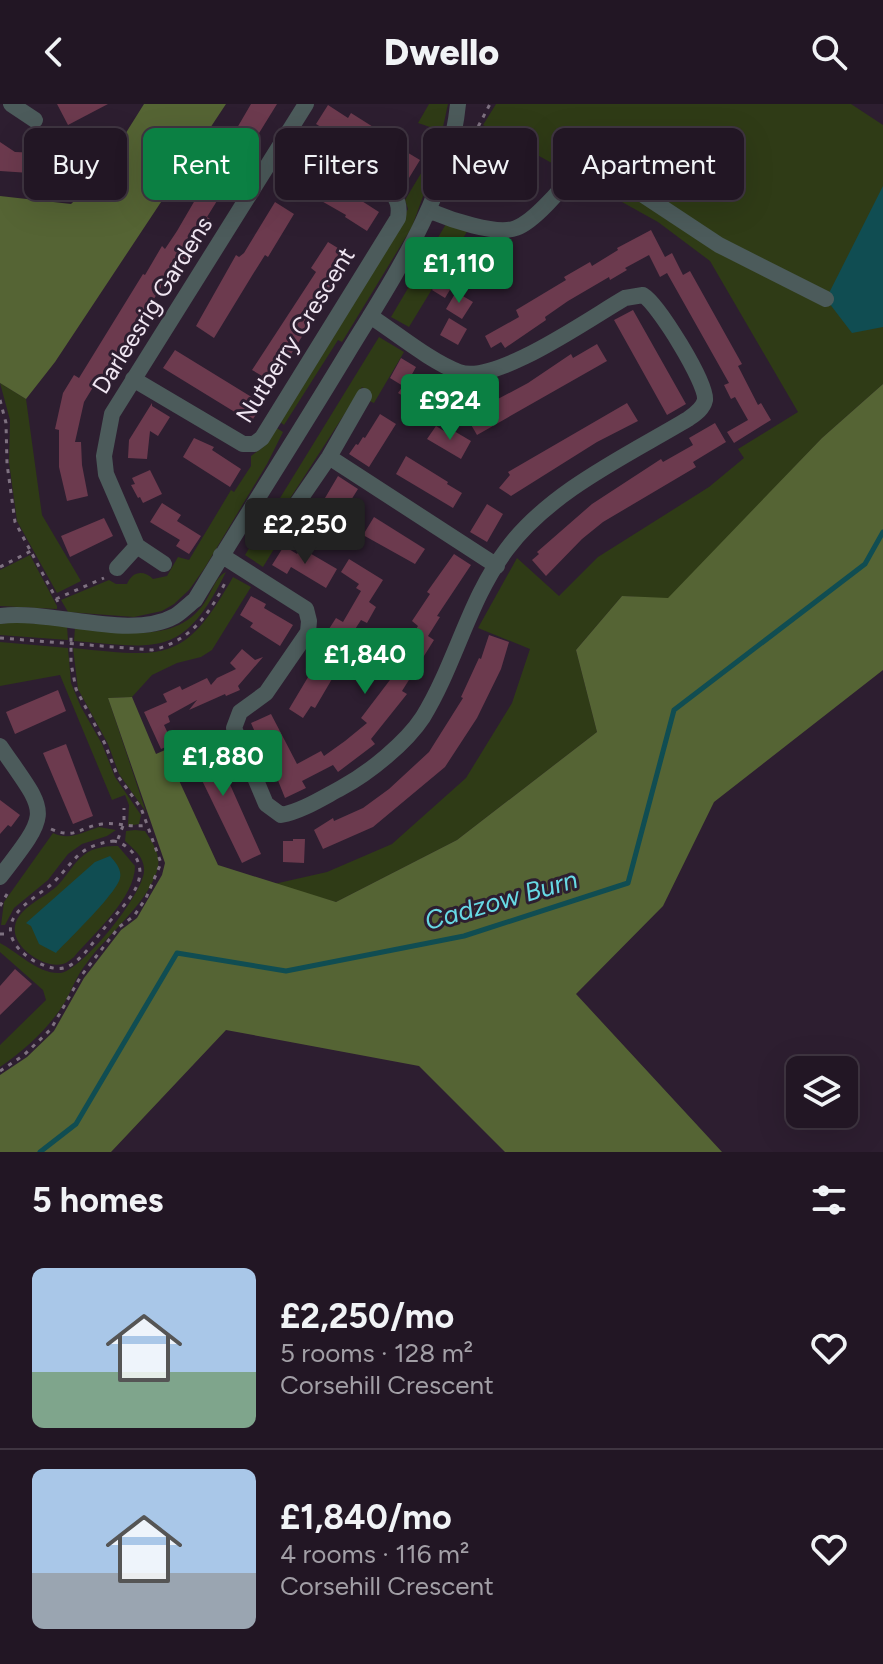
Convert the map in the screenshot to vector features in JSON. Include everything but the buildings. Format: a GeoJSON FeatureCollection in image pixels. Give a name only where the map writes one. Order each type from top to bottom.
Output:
{"type":"FeatureCollection","features":[{"type":"Feature","properties":{"kind":"street"},"geometry":{"type":"LineString","coordinates":[[11,104],[35,120]]}},
{"type":"Feature","properties":{"kind":"street","name":"Darleesrig Gardens"},"geometry":{"type":"LineString","coordinates":[[292,128],[306,104]]}},
{"type":"Feature","properties":{"kind":"street"},"geometry":{"type":"LineString","coordinates":[[0,616],[33,615],[144,626],[177,615],[195,600],[370,316],[430,211],[455,135],[458,104]]}},
{"type":"Feature","properties":{"kind":"street","name":"Darleesrig Gardens"},"geometry":{"type":"LineString","coordinates":[[137,546],[106,474],[104,456],[112,414],[275,154]]}},
{"type":"Feature","properties":{"kind":"street"},"geometry":{"type":"LineString","coordinates":[[430,211],[482,228],[516,229],[543,208],[580,166],[610,173],[719,245],[826,299]]}},
{"type":"Feature","properties":{"kind":"street","name":"Nutberry Crescent"},"geometry":{"type":"LineString","coordinates":[[133,379],[243,444],[254,444],[262,438],[398,218],[396,200]]}},
{"type":"Feature","properties":{"kind":"street"},"geometry":{"type":"LineString","coordinates":[[221,555],[306,609],[309,621],[308,632],[266,693],[240,712],[234,728],[266,804],[281,815],[316,802],[375,766],[422,719],[484,586],[507,549],[530,523],[576,486],[700,409],[705,398],[702,384],[658,309],[643,295],[625,298],[505,368],[470,375],[456,371],[370,316]]}},
{"type":"Feature","properties":{"kind":"street"},"geometry":{"type":"LineString","coordinates":[[287,518],[329,457],[364,396]]}},
{"type":"Feature","properties":{"kind":"street"},"geometry":{"type":"LineString","coordinates":[[329,457],[497,566]]}},
{"type":"Feature","properties":{"kind":"street"},"geometry":{"type":"LineString","coordinates":[[117,568],[137,546],[164,564]]}},
{"type":"Feature","properties":{"kind":"street"},"geometry":{"type":"LineString","coordinates":[[0,746],[37,800],[38,823],[0,877]]}},
{"type":"Feature","properties":{"kind":"path"},"geometry":{"type":"LineString","coordinates":[[0,400],[6,423],[7,464],[15,522],[71,629],[76,689],[105,744],[117,775],[141,808],[161,863],[146,898],[81,976],[51,1029],[24,1055],[0,1071]]}},
{"type":"Feature","properties":{"kind":"path"},"geometry":{"type":"LineString","coordinates":[[0,567],[31,551]]}},
{"type":"Feature","properties":{"kind":"path"},"geometry":{"type":"LineString","coordinates":[[56,599],[109,576],[117,568]]}},
{"type":"Feature","properties":{"kind":"path"},"geometry":{"type":"LineString","coordinates":[[0,638],[71,644]]}},
{"type":"Feature","properties":{"kind":"path"},"geometry":{"type":"LineString","coordinates":[[118,841],[124,808]]}},
{"type":"Feature","properties":{"kind":"path"},"geometry":{"type":"LineString","coordinates":[[38,823],[65,835],[102,824],[122,827],[148,825]]}},
{"type":"Feature","properties":{"kind":"path"},"geometry":{"type":"LineString","coordinates":[[118,841],[132,852],[139,863],[139,880],[126,905],[76,962],[63,968],[44,966],[24,955],[10,934],[11,922],[18,910],[54,881],[73,857],[100,843],[118,841]]}},
{"type":"Feature","properties":{"kind":"path"},"geometry":{"type":"LineString","coordinates":[[0,934],[10,934]]}},
{"type":"Feature","properties":{"kind":"shaded area"},"geometry":{"type":"Polygon","coordinates":[[[144,104],[226,104],[210,128],[143,128],[143,200],[162,200],[55,362],[26,399],[0,383],[0,196],[71,204],[75,200],[127,200],[127,131],[144,104]]]}},
{"type":"Feature","properties":{"kind":"shaded area"},"geometry":{"type":"Polygon","coordinates":[[[429,104],[448,104],[445,128],[418,123],[429,104]]]}},
{"type":"Feature","properties":{"kind":"shaded area"},"geometry":{"type":"Polygon","coordinates":[[[496,104],[851,104],[883,125],[883,384],[822,438],[668,599],[622,596],[576,650],[597,732],[457,840],[336,902],[274,884],[327,872],[392,844],[466,778],[512,703],[530,649],[478,628],[517,558],[559,596],[598,557],[709,487],[744,458],[738,449],[798,412],[710,261],[658,222],[618,200],[744,200],[744,128],[553,128],[553,164],[537,155],[537,128],[488,128],[483,125],[496,104]]]}},
{"type":"Feature","properties":{"kind":"shaded area"},"geometry":{"type":"Polygon","coordinates":[[[423,170],[423,196],[412,227],[342,342],[338,340],[284,425],[279,421],[408,209],[407,197],[423,170]]]}},
{"type":"Feature","properties":{"kind":"shaded area"},"geometry":{"type":"Polygon","coordinates":[[[883,186],[883,327],[852,333],[826,299],[883,186]]]}},
{"type":"Feature","properties":{"kind":"shaded area"},"geometry":{"type":"Polygon","coordinates":[[[446,224],[468,230],[409,327],[391,317],[446,224]]]}},
{"type":"Feature","properties":{"kind":"shaded area"},"geometry":{"type":"Polygon","coordinates":[[[379,337],[404,352],[374,403],[367,400],[370,393],[362,387],[280,514],[291,521],[263,567],[245,555],[379,337]]]}},
{"type":"Feature","properties":{"kind":"shaded area"},"geometry":{"type":"Polygon","coordinates":[[[0,383],[26,399],[42,515],[81,581],[57,593],[17,521],[9,462],[10,420],[0,383]]]}},
{"type":"Feature","properties":{"kind":"shaded area"},"geometry":{"type":"Polygon","coordinates":[[[883,384],[883,670],[714,802],[663,906],[576,994],[722,1152],[505,1152],[419,1066],[226,1030],[111,1152],[0,1152],[0,1075],[27,1057],[54,1031],[84,978],[121,930],[137,918],[162,875],[165,863],[108,698],[132,697],[156,754],[165,750],[218,865],[336,902],[457,840],[597,732],[576,650],[622,596],[668,598],[822,438],[883,384]]]}},
{"type":"Feature","properties":{"kind":"shaded area"},"geometry":{"type":"Polygon","coordinates":[[[275,427],[283,432],[267,464],[204,569],[174,604],[162,611],[134,617],[68,612],[61,600],[109,580],[127,584],[138,573],[153,579],[167,576],[178,557],[189,560],[231,490],[234,492],[251,466],[251,456],[262,448],[275,427]]]}},
{"type":"Feature","properties":{"kind":"shaded area"},"geometry":{"type":"Polygon","coordinates":[[[30,555],[57,609],[0,606],[0,570],[30,555]]]}},
{"type":"Feature","properties":{"kind":"shaded area"},"geometry":{"type":"Polygon","coordinates":[[[226,572],[196,620],[182,633],[166,641],[128,645],[74,641],[75,627],[146,632],[179,625],[193,616],[219,577],[226,572]]]}},
{"type":"Feature","properties":{"kind":"shaded area"},"geometry":{"type":"Polygon","coordinates":[[[233,577],[251,587],[212,650],[152,675],[132,697],[108,698],[146,812],[119,774],[108,744],[78,689],[73,648],[130,653],[169,648],[185,640],[200,626],[233,577]]]}},
{"type":"Feature","properties":{"kind":"shaded area"},"geometry":{"type":"Polygon","coordinates":[[[15,622],[67,626],[68,640],[0,635],[0,624],[15,622]]]}},
{"type":"Feature","properties":{"kind":"shaded area"},"geometry":{"type":"Polygon","coordinates":[[[0,642],[68,648],[71,683],[115,777],[141,815],[139,824],[128,826],[129,805],[125,795],[112,800],[60,675],[0,686],[0,642]]]}},
{"type":"Feature","properties":{"kind":"shaded area"},"geometry":{"type":"Polygon","coordinates":[[[99,827],[116,830],[82,844],[68,854],[48,880],[14,908],[5,925],[1,925],[4,902],[53,833],[71,836],[99,827]]]}},
{"type":"Feature","properties":{"kind":"shaded area"},"geometry":{"type":"Polygon","coordinates":[[[126,831],[145,831],[158,855],[157,871],[151,884],[135,908],[83,968],[52,1021],[0,1067],[0,1045],[46,1000],[43,990],[0,952],[0,943],[36,967],[52,972],[70,969],[82,960],[123,913],[141,882],[143,862],[125,841],[126,831]]]}},
{"type":"Feature","properties":{"kind":"shaded area"},"geometry":{"type":"Polygon","coordinates":[[[118,846],[135,866],[133,878],[121,903],[74,957],[66,963],[55,965],[38,960],[23,949],[15,934],[21,913],[54,889],[88,852],[118,846]]]}},
{"type":"Feature","properties":{"kind":"shaded area"},"geometry":{"type":"Polygon","coordinates":[[[110,856],[118,866],[120,875],[111,894],[56,953],[39,944],[31,926],[26,923],[95,862],[110,856]]]}},
{"type":"Feature","properties":{"kind":"waterway","name":"Cadzow Burn"},"geometry":{"type":"LineString","coordinates":[[40,1152],[76,1124],[177,953],[286,971],[464,936],[628,883],[674,710],[865,564],[883,532]]}}]}
